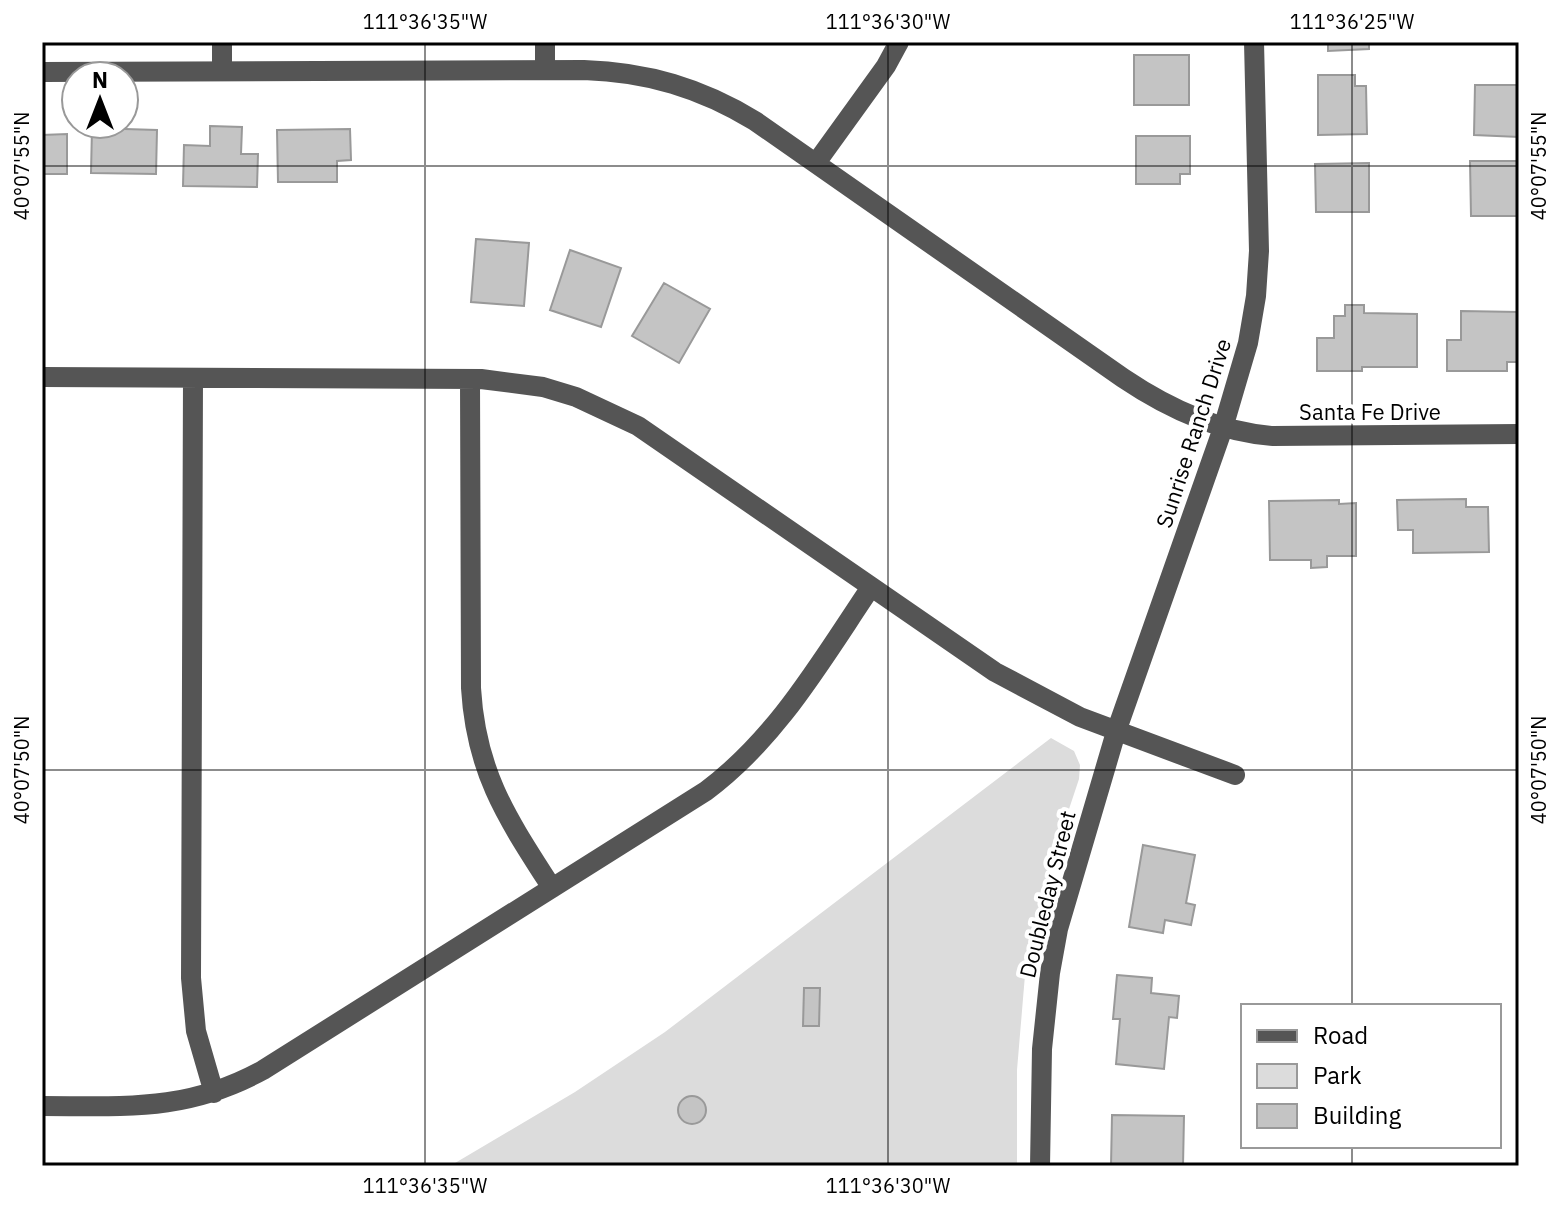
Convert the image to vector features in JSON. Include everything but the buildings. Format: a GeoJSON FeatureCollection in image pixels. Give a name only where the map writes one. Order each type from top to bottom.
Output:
{"type":"FeatureCollection","features":[{"type":"Feature","properties":{"kind":"street"},"geometry":{"type":"LineString","coordinates":[[222,42],[222,71]]}},
{"type":"Feature","properties":{"kind":"street"},"geometry":{"type":"LineString","coordinates":[[545,42],[545,70]]}},
{"type":"Feature","properties":{"kind":"street"},"geometry":{"type":"LineString","coordinates":[[816,163],[886,66],[899,42]]}},
{"type":"Feature","properties":{"kind":"street","name":"Sunrise Ranch Drive"},"geometry":{"type":"LineString","coordinates":[[1116,732],[1223,428],[1248,343],[1259,251],[1254,42]]}},
{"type":"Feature","properties":{"kind":"street","name":"Santa Fe Drive"},"geometry":{"type":"LineString","coordinates":[[42,72],[615,71],[678,83],[731,105],[1145,393],[1186,414],[1223,428],[1273,436],[1519,434]]}},
{"type":"Feature","properties":{"kind":"street"},"geometry":{"type":"LineString","coordinates":[[42,377],[470,379],[543,387],[576,397],[628,420],[995,672],[1034,695],[1116,732],[1235,775]]}},
{"type":"Feature","properties":{"kind":"street"},"geometry":{"type":"LineString","coordinates":[[193,378],[191,978],[196,1031],[214,1093]]}},
{"type":"Feature","properties":{"kind":"street"},"geometry":{"type":"LineString","coordinates":[[470,379],[471,688],[476,735],[498,801],[552,888]]}},
{"type":"Feature","properties":{"kind":"street"},"geometry":{"type":"LineString","coordinates":[[42,1106],[156,1105],[214,1093],[263,1070],[706,791],[754,751],[776,725],[871,587]]}},
{"type":"Feature","properties":{"kind":"street","name":"Doubleday Street"},"geometry":{"type":"LineString","coordinates":[[1040,1166],[1042,1049],[1050,973],[1069,885],[1116,732]]}},
{"type":"Feature","properties":{"kind":"green space"},"geometry":{"type":"Polygon","coordinates":[[[1051,738],[1074,751],[1080,765],[1079,779],[1045,881],[1025,975],[1017,1070],[1017,1166],[450,1166],[575,1092],[665,1032],[1051,738]]]}}]}
